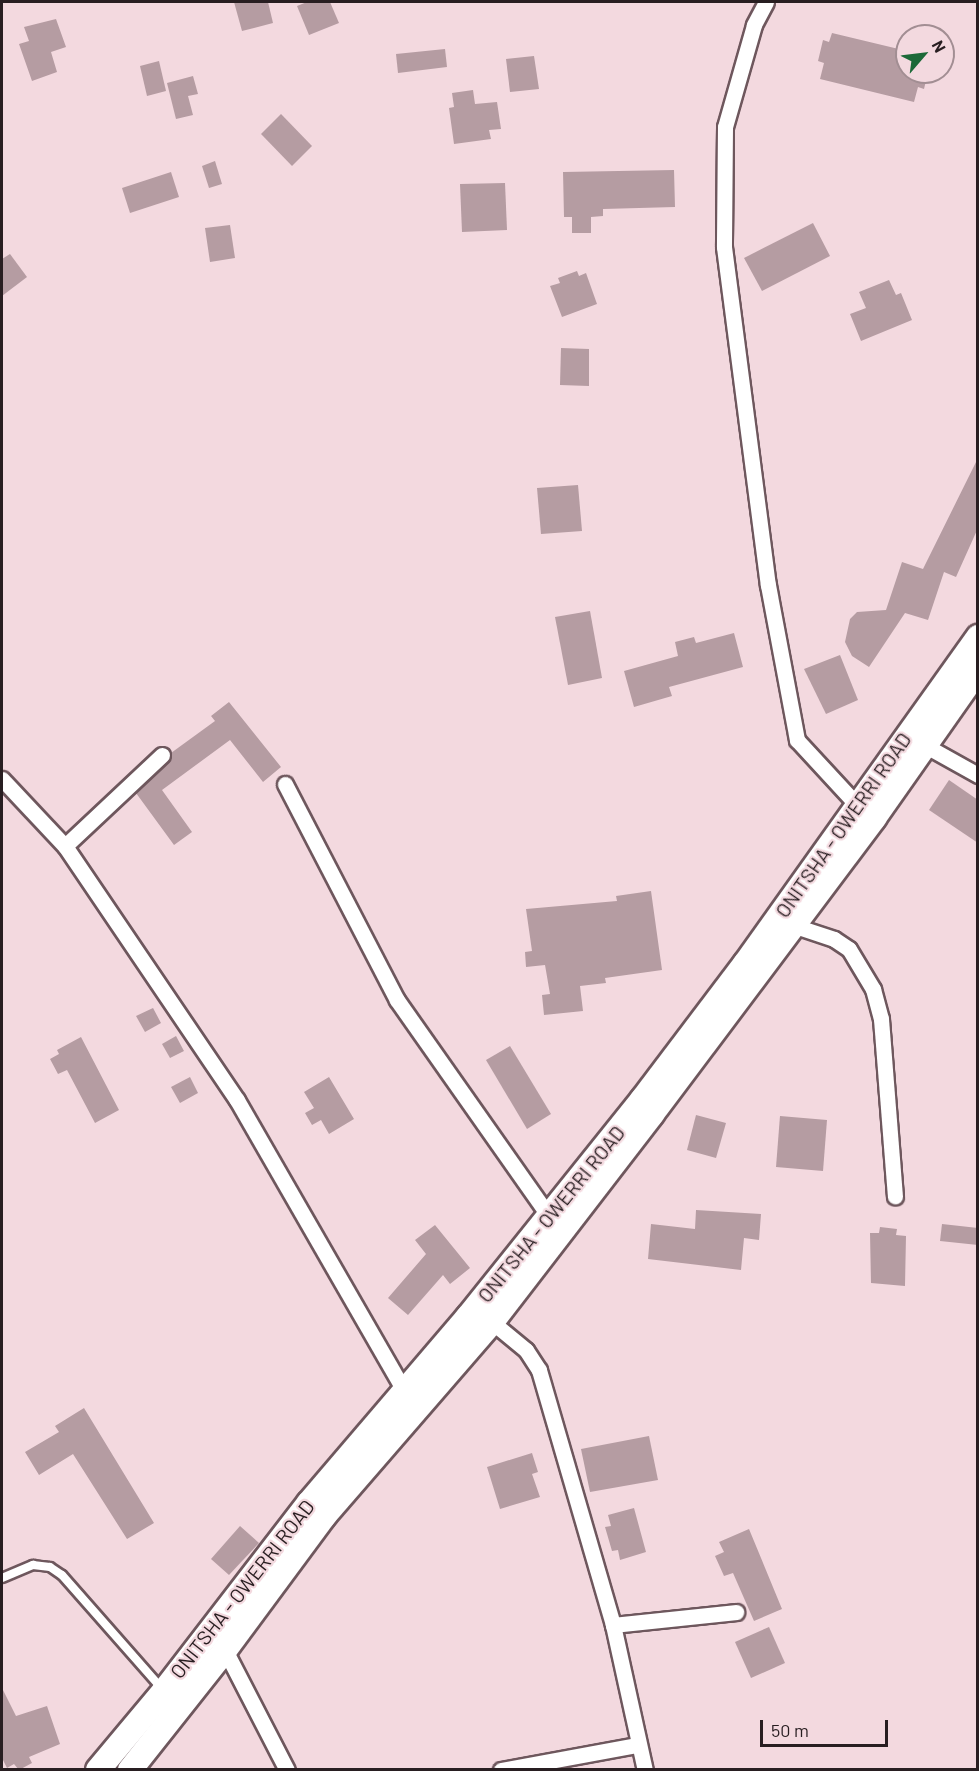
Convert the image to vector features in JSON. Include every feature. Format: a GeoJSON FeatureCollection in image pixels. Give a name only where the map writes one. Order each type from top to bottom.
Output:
{"type":"FeatureCollection","features":[{"type":"Feature","properties":{"kind":"highway","name":"ONITSHA - OWERRI ROAD"},"geometry":{"type":"LineString","coordinates":[[98,1770],[164,1691],[309,1503],[549,1216],[745,964],[978,637]]}},
{"type":"Feature","properties":{"kind":"highway","name":"ONITSHA - OWERRI ROAD"},"geometry":{"type":"LineString","coordinates":[[130,1770],[225,1650],[324,1516],[492,1322],[795,926],[926,746],[978,670]]}},
{"type":"Feature","properties":{"kind":"street"},"geometry":{"type":"LineString","coordinates":[[766,2],[754,25],[725,127],[724,247],[768,585],[797,740],[857,805]]}},
{"type":"Feature","properties":{"kind":"street"},"geometry":{"type":"LineString","coordinates":[[926,746],[978,776]]}},
{"type":"Feature","properties":{"kind":"street"},"geometry":{"type":"LineString","coordinates":[[65,846],[162,755]]}},
{"type":"Feature","properties":{"kind":"street"},"geometry":{"type":"LineString","coordinates":[[2,779],[65,846],[237,1100],[404,1391]]}},
{"type":"Feature","properties":{"kind":"street"},"geometry":{"type":"LineString","coordinates":[[285,784],[397,1000],[549,1216]]}},
{"type":"Feature","properties":{"kind":"street"},"geometry":{"type":"LineString","coordinates":[[795,926],[834,939],[849,949],[873,989],[881,1019],[895,1196]]}},
{"type":"Feature","properties":{"kind":"street"},"geometry":{"type":"LineString","coordinates":[[492,1322],[526,1350],[539,1370],[613,1625],[637,1745],[645,1770]]}},
{"type":"Feature","properties":{"kind":"street"},"geometry":{"type":"LineString","coordinates":[[613,1625],[736,1612]]}},
{"type":"Feature","properties":{"kind":"street"},"geometry":{"type":"LineString","coordinates":[[225,1650],[287,1770]]}},
{"type":"Feature","properties":{"kind":"street"},"geometry":{"type":"LineString","coordinates":[[501,1770],[637,1745]]}},
{"type":"Feature","properties":{"kind":"lane"},"geometry":{"type":"LineString","coordinates":[[2,1578],[33,1565],[50,1567],[62,1575],[164,1691]]}},
{"type":"Feature","properties":{"kind":"building"},"geometry":{"type":"Polygon","coordinates":[[[234,2],[268,2],[273,23],[242,31],[234,2]]]}},
{"type":"Feature","properties":{"kind":"building"},"geometry":{"type":"Polygon","coordinates":[[[307,2],[330,2],[339,23],[309,35],[297,6],[307,2]]]}},
{"type":"Feature","properties":{"kind":"building"},"geometry":{"type":"Polygon","coordinates":[[[56,19],[66,47],[51,52],[57,72],[32,81],[19,44],[29,41],[24,27],[56,19]]]}},
{"type":"Feature","properties":{"kind":"building"},"geometry":{"type":"Polygon","coordinates":[[[832,33],[895,48],[895,84],[925,84],[924,89],[918,87],[914,102],[820,79],[824,63],[818,61],[823,40],[829,42],[832,33]]]}},
{"type":"Feature","properties":{"kind":"building"},"geometry":{"type":"Polygon","coordinates":[[[445,49],[447,67],[398,73],[396,54],[445,49]]]}},
{"type":"Feature","properties":{"kind":"building"},"geometry":{"type":"Polygon","coordinates":[[[534,56],[539,89],[510,92],[506,59],[534,56]]]}},
{"type":"Feature","properties":{"kind":"building"},"geometry":{"type":"Polygon","coordinates":[[[159,61],[166,91],[147,96],[140,66],[159,61]]]}},
{"type":"Feature","properties":{"kind":"building"},"geometry":{"type":"Polygon","coordinates":[[[193,76],[198,94],[188,96],[193,115],[176,119],[167,83],[193,76]]]}},
{"type":"Feature","properties":{"kind":"building"},"geometry":{"type":"Polygon","coordinates":[[[473,90],[475,104],[497,102],[501,129],[489,130],[491,139],[454,144],[449,108],[454,107],[452,93],[473,90]]]}},
{"type":"Feature","properties":{"kind":"building"},"geometry":{"type":"Polygon","coordinates":[[[281,114],[312,146],[292,166],[261,134],[281,114]]]}},
{"type":"Feature","properties":{"kind":"building"},"geometry":{"type":"Polygon","coordinates":[[[215,161],[222,184],[209,188],[202,166],[215,161]]]}},
{"type":"Feature","properties":{"kind":"building"},"geometry":{"type":"Polygon","coordinates":[[[674,170],[675,207],[603,209],[603,216],[591,217],[591,233],[572,233],[572,217],[564,217],[563,172],[674,170]]]}},
{"type":"Feature","properties":{"kind":"building"},"geometry":{"type":"Polygon","coordinates":[[[171,172],[179,197],[130,213],[122,188],[171,172]]]}},
{"type":"Feature","properties":{"kind":"building"},"geometry":{"type":"Polygon","coordinates":[[[505,183],[507,230],[462,232],[460,184],[505,183]]]}},
{"type":"Feature","properties":{"kind":"building"},"geometry":{"type":"Polygon","coordinates":[[[813,223],[830,256],[762,291],[744,258],[813,223]]]}},
{"type":"Feature","properties":{"kind":"building"},"geometry":{"type":"Polygon","coordinates":[[[230,225],[235,258],[210,262],[205,228],[230,225]]]}},
{"type":"Feature","properties":{"kind":"building"},"geometry":{"type":"Polygon","coordinates":[[[10,254],[27,277],[2,296],[2,259],[10,254]]]}},
{"type":"Feature","properties":{"kind":"building"},"geometry":{"type":"Polygon","coordinates":[[[577,271],[579,276],[586,273],[597,304],[562,317],[550,286],[560,283],[558,278],[577,271]]]}},
{"type":"Feature","properties":{"kind":"building"},"geometry":{"type":"Polygon","coordinates":[[[889,280],[896,295],[901,293],[912,320],[861,341],[850,314],[866,308],[859,292],[889,280]]]}},
{"type":"Feature","properties":{"kind":"building"},"geometry":{"type":"Polygon","coordinates":[[[561,348],[589,349],[589,386],[560,385],[561,348]]]}},
{"type":"Feature","properties":{"kind":"building"},"geometry":{"type":"Polygon","coordinates":[[[978,458],[978,528],[956,577],[944,572],[928,620],[905,613],[869,667],[852,656],[845,642],[850,619],[857,612],[886,610],[902,562],[923,569],[978,458]]]}},
{"type":"Feature","properties":{"kind":"building"},"geometry":{"type":"Polygon","coordinates":[[[578,485],[582,531],[541,534],[537,488],[578,485]]]}},
{"type":"Feature","properties":{"kind":"building"},"geometry":{"type":"Polygon","coordinates":[[[590,611],[602,678],[568,685],[555,617],[590,611]]]}},
{"type":"Feature","properties":{"kind":"building"},"geometry":{"type":"Polygon","coordinates":[[[734,633],[743,667],[669,687],[672,696],[634,707],[624,671],[678,656],[675,642],[694,637],[696,643],[734,633]]]}},
{"type":"Feature","properties":{"kind":"building"},"geometry":{"type":"Polygon","coordinates":[[[840,655],[858,700],[826,714],[804,669],[840,655]]]}},
{"type":"Feature","properties":{"kind":"building"},"geometry":{"type":"Polygon","coordinates":[[[229,702],[281,767],[263,782],[230,740],[162,790],[192,832],[174,845],[136,793],[169,762],[171,753],[215,721],[211,716],[229,702]]]}},
{"type":"Feature","properties":{"kind":"building"},"geometry":{"type":"Polygon","coordinates":[[[949,780],[978,800],[978,843],[929,810],[949,780]]]}},
{"type":"Feature","properties":{"kind":"building"},"geometry":{"type":"Polygon","coordinates":[[[651,891],[662,970],[605,978],[606,983],[580,986],[583,1011],[544,1015],[542,995],[550,994],[545,965],[526,967],[525,952],[532,951],[526,909],[617,901],[616,896],[651,891]]]}},
{"type":"Feature","properties":{"kind":"building"},"geometry":{"type":"Polygon","coordinates":[[[153,1008],[161,1023],[145,1032],[136,1016],[153,1008]]]}},
{"type":"Feature","properties":{"kind":"building"},"geometry":{"type":"Polygon","coordinates":[[[176,1036],[184,1051],[170,1058],[162,1044],[176,1036]]]}},
{"type":"Feature","properties":{"kind":"building"},"geometry":{"type":"Polygon","coordinates":[[[81,1037],[119,1110],[95,1123],[67,1070],[58,1074],[50,1059],[59,1054],[57,1050],[81,1037]]]}},
{"type":"Feature","properties":{"kind":"building"},"geometry":{"type":"Polygon","coordinates":[[[510,1046],[551,1114],[527,1129],[486,1060],[510,1046]]]}},
{"type":"Feature","properties":{"kind":"building"},"geometry":{"type":"Polygon","coordinates":[[[190,1077],[198,1093],[180,1103],[171,1087],[190,1077]]]}},
{"type":"Feature","properties":{"kind":"building"},"geometry":{"type":"Polygon","coordinates":[[[329,1077],[354,1119],[329,1134],[321,1120],[312,1125],[305,1113],[314,1108],[304,1092],[329,1077]]]}},
{"type":"Feature","properties":{"kind":"building"},"geometry":{"type":"Polygon","coordinates":[[[696,1115],[726,1123],[716,1158],[687,1150],[696,1115]]]}},
{"type":"Feature","properties":{"kind":"building"},"geometry":{"type":"Polygon","coordinates":[[[780,1116],[827,1120],[823,1171],[776,1167],[780,1116]]]}},
{"type":"Feature","properties":{"kind":"building"},"geometry":{"type":"Polygon","coordinates":[[[696,1210],[761,1214],[759,1240],[744,1238],[741,1270],[648,1259],[651,1224],[695,1229],[696,1210]]]}},
{"type":"Feature","properties":{"kind":"building"},"geometry":{"type":"Polygon","coordinates":[[[942,1224],[978,1228],[978,1245],[940,1241],[942,1224]]]}},
{"type":"Feature","properties":{"kind":"building"},"geometry":{"type":"Polygon","coordinates":[[[435,1225],[470,1268],[450,1284],[443,1275],[408,1315],[388,1298],[426,1254],[415,1240],[435,1225]]]}},
{"type":"Feature","properties":{"kind":"building"},"geometry":{"type":"Polygon","coordinates":[[[880,1227],[897,1229],[896,1235],[906,1236],[905,1286],[871,1283],[870,1233],[879,1233],[880,1227]]]}},
{"type":"Feature","properties":{"kind":"building"},"geometry":{"type":"Polygon","coordinates":[[[84,1408],[154,1523],[127,1539],[73,1454],[39,1475],[25,1452],[59,1432],[55,1426],[84,1408]]]}},
{"type":"Feature","properties":{"kind":"building"},"geometry":{"type":"Polygon","coordinates":[[[649,1436],[658,1480],[590,1492],[581,1449],[649,1436]]]}},
{"type":"Feature","properties":{"kind":"building"},"geometry":{"type":"Polygon","coordinates":[[[532,1453],[538,1472],[532,1474],[540,1497],[500,1509],[487,1467],[532,1453]]]}},
{"type":"Feature","properties":{"kind":"building"},"geometry":{"type":"Polygon","coordinates":[[[634,1508],[646,1552],[620,1560],[618,1550],[612,1551],[605,1527],[611,1526],[608,1515],[634,1508]]]}},
{"type":"Feature","properties":{"kind":"building"},"geometry":{"type":"Polygon","coordinates":[[[240,1526],[259,1543],[229,1575],[211,1559],[240,1526]]]}},
{"type":"Feature","properties":{"kind":"building"},"geometry":{"type":"Polygon","coordinates":[[[749,1529],[782,1609],[754,1621],[733,1573],[724,1576],[715,1556],[724,1552],[719,1542],[749,1529]]]}},
{"type":"Feature","properties":{"kind":"building"},"geometry":{"type":"Polygon","coordinates":[[[769,1627],[785,1663],[751,1678],[735,1642],[769,1627]]]}},
{"type":"Feature","properties":{"kind":"building"},"geometry":{"type":"Polygon","coordinates":[[[2,1688],[16,1716],[47,1706],[60,1744],[29,1757],[32,1763],[19,1770],[14,1764],[7,1768],[2,1758],[2,1688]]]}}]}
